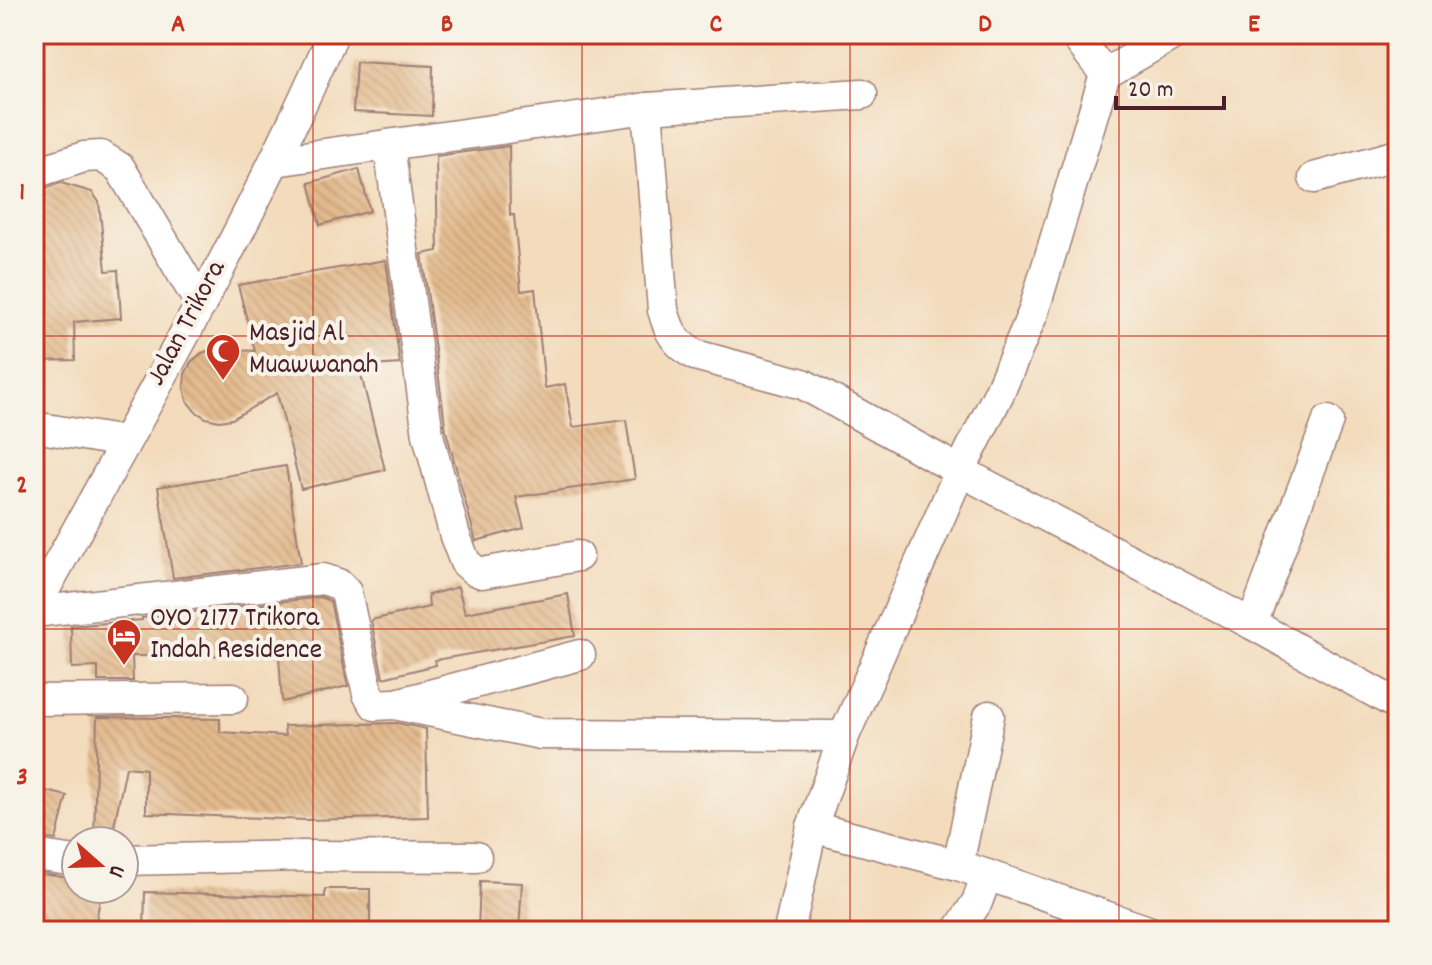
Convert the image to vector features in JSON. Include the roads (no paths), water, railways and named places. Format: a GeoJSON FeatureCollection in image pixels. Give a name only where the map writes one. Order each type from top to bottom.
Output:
{"type":"FeatureCollection","features":[{"type":"Feature","properties":{"kind":"street","name":"Jalan Trikora"},"geometry":{"type":"LineString","coordinates":[[34,610],[201,305],[290,133],[333,34]]}},
{"type":"Feature","properties":{"kind":"street"},"geometry":{"type":"LineString","coordinates":[[1074,34],[1105,74]]}},
{"type":"Feature","properties":{"kind":"street"},"geometry":{"type":"LineString","coordinates":[[789,931],[812,827],[844,736],[1033,313],[1105,74],[1174,34]]}},
{"type":"Feature","properties":{"kind":"street"},"geometry":{"type":"LineString","coordinates":[[275,161],[647,108],[862,94]]}},
{"type":"Feature","properties":{"kind":"street"},"geometry":{"type":"LineString","coordinates":[[647,108],[663,310],[670,333],[680,346],[695,355],[803,384],[1398,705]]}},
{"type":"Feature","properties":{"kind":"street"},"geometry":{"type":"LineString","coordinates":[[389,145],[428,435],[465,562],[482,573],[578,556]]}},
{"type":"Feature","properties":{"kind":"street"},"geometry":{"type":"LineString","coordinates":[[1314,178],[1398,155]]}},
{"type":"Feature","properties":{"kind":"street"},"geometry":{"type":"LineString","coordinates":[[34,173],[84,157],[101,156],[120,168],[201,305]]}},
{"type":"Feature","properties":{"kind":"street"},"geometry":{"type":"LineString","coordinates":[[1252,624],[1328,421]]}},
{"type":"Feature","properties":{"kind":"street"},"geometry":{"type":"LineString","coordinates":[[34,427],[125,442]]}},
{"type":"Feature","properties":{"kind":"street"},"geometry":{"type":"LineString","coordinates":[[34,610],[323,579],[338,584],[346,592],[371,703],[394,704],[541,734],[844,736]]}},
{"type":"Feature","properties":{"kind":"street"},"geometry":{"type":"LineString","coordinates":[[394,704],[580,655]]}},
{"type":"Feature","properties":{"kind":"street"},"geometry":{"type":"LineString","coordinates":[[34,700],[233,698]]}},
{"type":"Feature","properties":{"kind":"street"},"geometry":{"type":"LineString","coordinates":[[958,865],[989,716]]}},
{"type":"Feature","properties":{"kind":"street"},"geometry":{"type":"LineString","coordinates":[[812,827],[958,865],[1148,931]]}},
{"type":"Feature","properties":{"kind":"street"},"geometry":{"type":"LineString","coordinates":[[34,855],[60,859]]}},
{"type":"Feature","properties":{"kind":"street"},"geometry":{"type":"LineString","coordinates":[[140,860],[476,857]]}},
{"type":"Feature","properties":{"kind":"street"},"geometry":{"type":"LineString","coordinates":[[958,931],[977,902],[987,875]]}},
{"type":"Feature","properties":{"kind":"place","name":"Masjid Al Muawwanah"},"geometry":{"type":"Point","coordinates":[223,382]}},
{"type":"Feature","properties":{"kind":"place","name":"OYO 2177 Trikora Indah Residence"},"geometry":{"type":"Point","coordinates":[124,667]}}]}
